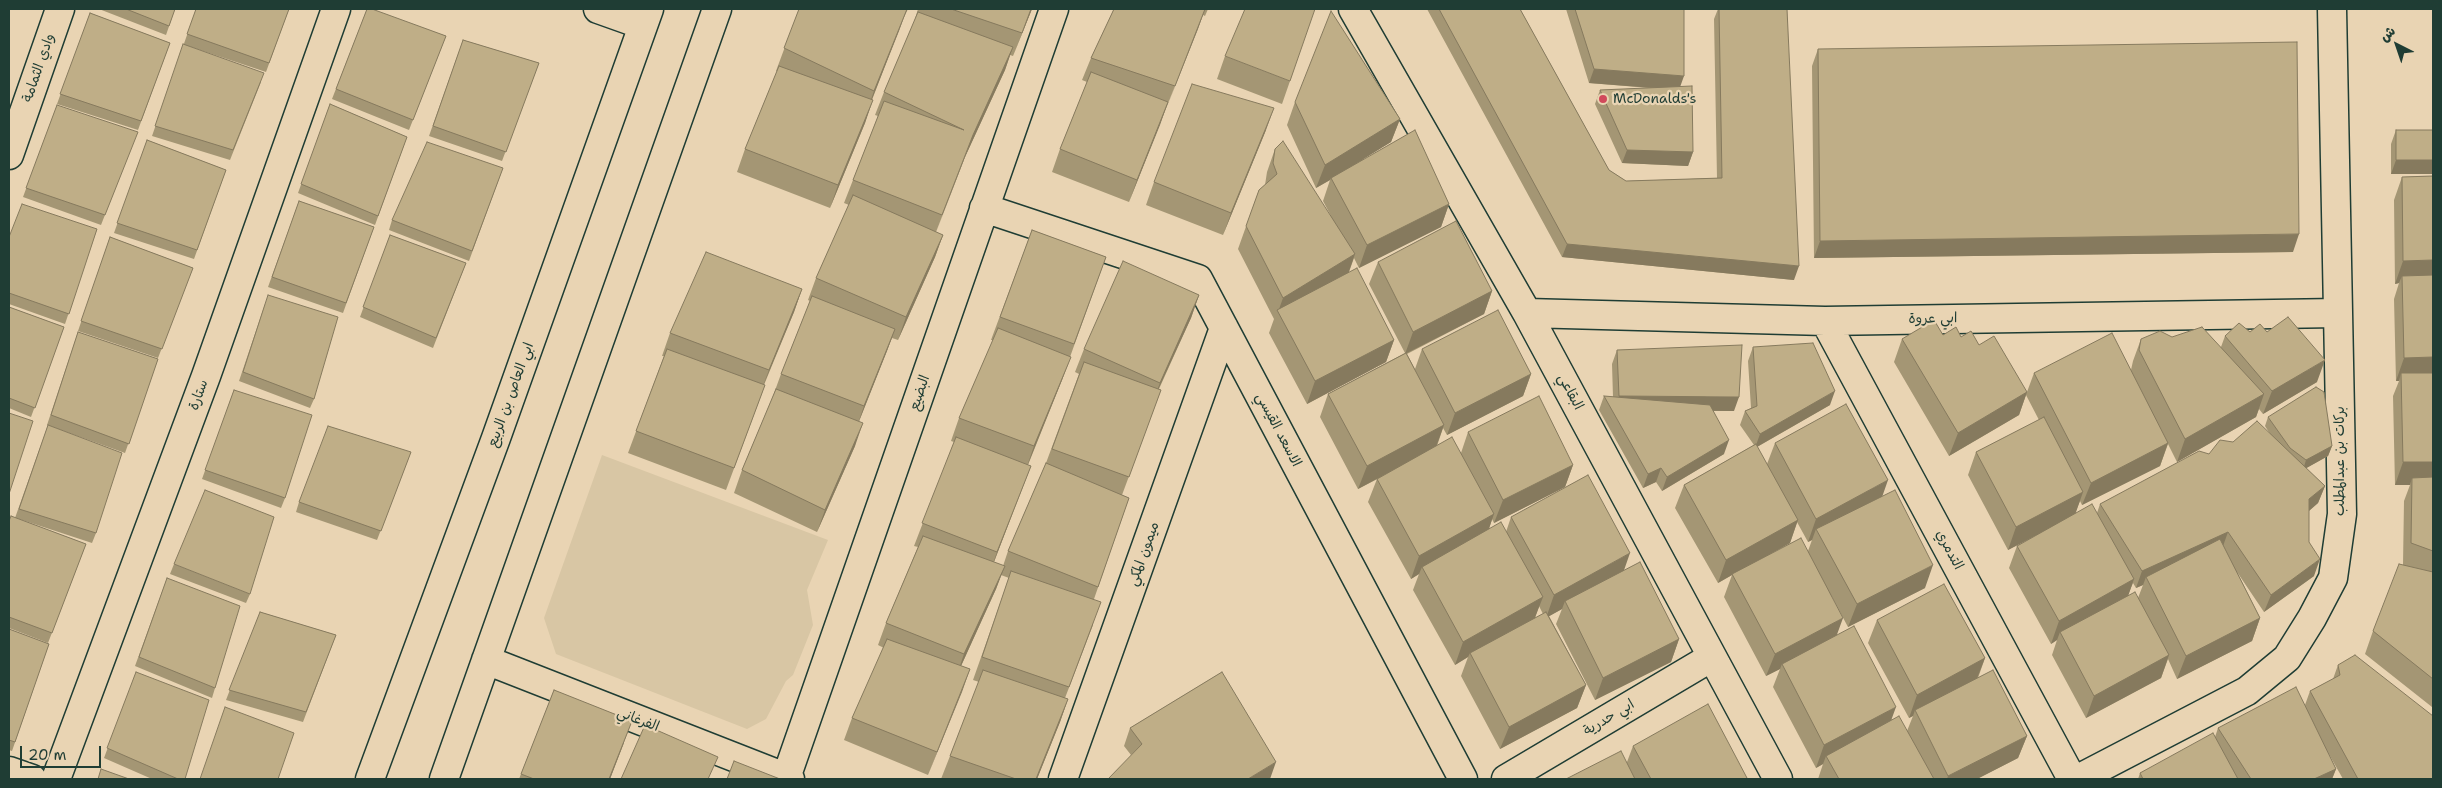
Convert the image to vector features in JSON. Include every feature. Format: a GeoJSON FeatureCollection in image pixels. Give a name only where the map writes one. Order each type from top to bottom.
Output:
{"type":"FeatureCollection","features":[{"type":"Feature","properties":{"kind":"street","name":"وادي الثمامة"},"geometry":{"type":"LineString","coordinates":[[9,155],[60,9]]}},
{"type":"Feature","properties":{"kind":"street","name":"ستارة"},"geometry":{"type":"LineString","coordinates":[[56,779],[206,376],[336,9]]}},
{"type":"Feature","properties":{"kind":"street"},"geometry":{"type":"LineString","coordinates":[[598,9],[646,17]]}},
{"type":"Feature","properties":{"kind":"street"},"geometry":{"type":"LineString","coordinates":[[444,779],[717,9]]}},
{"type":"Feature","properties":{"kind":"street","name":"البضيع"},"geometry":{"type":"LineString","coordinates":[[788,778],[1054,9]]}},
{"type":"Feature","properties":{"kind":"street","name":"البقاعي"},"geometry":{"type":"LineString","coordinates":[[1353,9],[1527,313],[1778,779]]}},
{"type":"Feature","properties":{"kind":"street","name":"بركات بن عبدالمطلب"},"geometry":{"type":"LineString","coordinates":[[2078,779],[2247,691],[2287,658],[2312,618],[2333,578],[2342,514],[2332,9]]}},
{"type":"Feature","properties":{"kind":"street","name":"ابي العاص بن الربيع"},"geometry":{"type":"LineString","coordinates":[[370,779],[496,438],[646,17]]}},
{"type":"Feature","properties":{"kind":"street","name":"الاسعد القيسي"},"geometry":{"type":"LineString","coordinates":[[984,208],[1198,279],[1463,779]]}},
{"type":"Feature","properties":{"kind":"street","name":"ابي عروة"},"geometry":{"type":"LineString","coordinates":[[1527,313],[1825,321],[2338,312]]}},
{"type":"Feature","properties":{"kind":"street","name":"التدمري"},"geometry":{"type":"LineString","coordinates":[[1825,321],[2072,779]]}},
{"type":"Feature","properties":{"kind":"street","name":"ميمون المكي"},"geometry":{"type":"LineString","coordinates":[[1063,779],[1224,328]]}},
{"type":"Feature","properties":{"kind":"street","name":"ابي حدرية"},"geometry":{"type":"LineString","coordinates":[[1506,779],[1712,657]]}},
{"type":"Feature","properties":{"kind":"street","name":"الفرغاني"},"geometry":{"type":"LineString","coordinates":[[486,660],[788,778]]}},
{"type":"Feature","properties":{"kind":"street"},"geometry":{"type":"LineString","coordinates":[[9,771],[32,779]]}},
{"type":"Feature","properties":{"kind":"shaded area"},"geometry":{"type":"Polygon","coordinates":[[[602,455],[828,540],[807,590],[813,625],[793,675],[786,681],[766,719],[747,729],[556,654],[544,618],[602,455]]]}},
{"type":"Feature","properties":{"kind":"building"},"geometry":{"type":"Polygon","coordinates":[[[126,9],[175,9],[169,26],[126,9]]]}},
{"type":"Feature","properties":{"kind":"building"},"geometry":{"type":"Polygon","coordinates":[[[196,9],[289,9],[269,63],[187,34],[196,9]]]}},
{"type":"Feature","properties":{"kind":"building"},"geometry":{"type":"Polygon","coordinates":[[[367,9],[372,9],[446,36],[413,120],[336,89],[367,9]]]}},
{"type":"Feature","properties":{"kind":"building"},"geometry":{"type":"Polygon","coordinates":[[[799,9],[907,9],[874,91],[784,48],[799,9]]]}},
{"type":"Feature","properties":{"kind":"building"},"geometry":{"type":"Polygon","coordinates":[[[951,9],[1031,9],[1022,33],[951,9]]]}},
{"type":"Feature","properties":{"kind":"building"},"geometry":{"type":"Polygon","coordinates":[[[1114,9],[1205,9],[1175,86],[1091,58],[1114,9]]]}},
{"type":"Feature","properties":{"kind":"building"},"geometry":{"type":"Polygon","coordinates":[[[1245,9],[1315,9],[1290,81],[1225,56],[1245,9]]]}},
{"type":"Feature","properties":{"kind":"building"},"geometry":{"type":"Polygon","coordinates":[[[1439,9],[1520,9],[1609,170],[1626,181],[1722,178],[1719,9],[1787,9],[1799,266],[1567,244],[1439,9]]]}},
{"type":"Feature","properties":{"kind":"building"},"geometry":{"type":"Polygon","coordinates":[[[1575,9],[1684,9],[1684,76],[1594,69],[1575,9]]]}},
{"type":"Feature","properties":{"kind":"building"},"geometry":{"type":"Polygon","coordinates":[[[1331,11],[1400,119],[1325,165],[1295,102],[1331,11]]]}},
{"type":"Feature","properties":{"kind":"building"},"geometry":{"type":"Polygon","coordinates":[[[918,12],[1013,47],[973,135],[942,215],[853,180],[884,101],[964,130],[884,92],[918,12]]]}},
{"type":"Feature","properties":{"kind":"building"},"geometry":{"type":"Polygon","coordinates":[[[90,13],[170,43],[141,121],[60,94],[90,13]]]}},
{"type":"Feature","properties":{"kind":"building"},"geometry":{"type":"Polygon","coordinates":[[[463,40],[539,63],[506,152],[433,126],[463,40]]]}},
{"type":"Feature","properties":{"kind":"building"},"geometry":{"type":"Polygon","coordinates":[[[2297,42],[2299,234],[1820,241],[1818,49],[2297,42]]]}},
{"type":"Feature","properties":{"kind":"building"},"geometry":{"type":"Polygon","coordinates":[[[183,44],[264,73],[233,150],[155,126],[183,44]]]}},
{"type":"Feature","properties":{"kind":"building"},"geometry":{"type":"Polygon","coordinates":[[[779,66],[873,100],[838,185],[745,149],[779,66]]]}},
{"type":"Feature","properties":{"kind":"building"},"geometry":{"type":"Polygon","coordinates":[[[1091,72],[1168,102],[1137,180],[1060,149],[1091,72]]]}},
{"type":"Feature","properties":{"kind":"building"},"geometry":{"type":"Polygon","coordinates":[[[1192,84],[1274,108],[1231,213],[1154,182],[1192,84]]]}},
{"type":"Feature","properties":{"kind":"building"},"geometry":{"type":"Polygon","coordinates":[[[1692,86],[1693,152],[1627,150],[1600,90],[1692,86]]]}},
{"type":"Feature","properties":{"kind":"building"},"geometry":{"type":"Polygon","coordinates":[[[330,104],[407,137],[378,216],[301,184],[330,104]]]}},
{"type":"Feature","properties":{"kind":"building"},"geometry":{"type":"Polygon","coordinates":[[[57,105],[138,132],[105,215],[26,188],[57,105]]]}},
{"type":"Feature","properties":{"kind":"building"},"geometry":{"type":"Polygon","coordinates":[[[1415,130],[1449,204],[1367,245],[1331,178],[1415,130]]]}},
{"type":"Feature","properties":{"kind":"building"},"geometry":{"type":"Polygon","coordinates":[[[2396,130],[2433,130],[2433,160],[2396,160],[2396,130]]]}},
{"type":"Feature","properties":{"kind":"building"},"geometry":{"type":"Polygon","coordinates":[[[147,140],[226,170],[197,250],[117,223],[147,140]]]}},
{"type":"Feature","properties":{"kind":"building"},"geometry":{"type":"Polygon","coordinates":[[[1283,141],[1355,254],[1283,298],[1246,226],[1259,190],[1277,174],[1273,163],[1275,149],[1283,141]]]}},
{"type":"Feature","properties":{"kind":"building"},"geometry":{"type":"Polygon","coordinates":[[[427,142],[503,168],[472,251],[392,220],[427,142]]]}},
{"type":"Feature","properties":{"kind":"building"},"geometry":{"type":"Polygon","coordinates":[[[2433,176],[2433,260],[2403,261],[2402,177],[2433,176]]]}},
{"type":"Feature","properties":{"kind":"building"},"geometry":{"type":"Polygon","coordinates":[[[853,195],[943,235],[906,317],[816,278],[853,195]]]}},
{"type":"Feature","properties":{"kind":"building"},"geometry":{"type":"Polygon","coordinates":[[[299,201],[374,227],[346,303],[272,277],[299,201]]]}},
{"type":"Feature","properties":{"kind":"building"},"geometry":{"type":"Polygon","coordinates":[[[22,204],[97,229],[69,314],[9,293],[9,237],[22,204]]]}},
{"type":"Feature","properties":{"kind":"building"},"geometry":{"type":"Polygon","coordinates":[[[1456,221],[1492,291],[1413,332],[1378,262],[1456,221]]]}},
{"type":"Feature","properties":{"kind":"building"},"geometry":{"type":"Polygon","coordinates":[[[1032,230],[1106,257],[1074,344],[1000,317],[1032,230]]]}},
{"type":"Feature","properties":{"kind":"building"},"geometry":{"type":"Polygon","coordinates":[[[390,235],[466,263],[436,338],[363,307],[390,235]]]}},
{"type":"Feature","properties":{"kind":"building"},"geometry":{"type":"Polygon","coordinates":[[[110,237],[193,268],[162,349],[81,321],[110,237]]]}},
{"type":"Feature","properties":{"kind":"building"},"geometry":{"type":"Polygon","coordinates":[[[706,252],[802,289],[769,370],[670,333],[706,252]]]}},
{"type":"Feature","properties":{"kind":"building"},"geometry":{"type":"Polygon","coordinates":[[[1123,261],[1199,295],[1160,383],[1084,349],[1123,261]]]}},
{"type":"Feature","properties":{"kind":"building"},"geometry":{"type":"Polygon","coordinates":[[[1357,268],[1394,340],[1315,381],[1277,310],[1357,268]]]}},
{"type":"Feature","properties":{"kind":"building"},"geometry":{"type":"Polygon","coordinates":[[[2433,275],[2433,357],[2404,358],[2402,276],[2433,275]]]}},
{"type":"Feature","properties":{"kind":"building"},"geometry":{"type":"Polygon","coordinates":[[[268,295],[338,317],[314,399],[243,372],[268,295]]]}},
{"type":"Feature","properties":{"kind":"building"},"geometry":{"type":"Polygon","coordinates":[[[812,296],[895,329],[864,406],[781,374],[812,296]]]}},
{"type":"Feature","properties":{"kind":"building"},"geometry":{"type":"Polygon","coordinates":[[[9,307],[64,327],[35,408],[9,398],[9,307]]]}},
{"type":"Feature","properties":{"kind":"building"},"geometry":{"type":"Polygon","coordinates":[[[1498,310],[1531,374],[1455,413],[1422,349],[1498,310]]]}},
{"type":"Feature","properties":{"kind":"building"},"geometry":{"type":"Polygon","coordinates":[[[2288,317],[2325,360],[2272,391],[2225,336],[2239,323],[2250,332],[2260,324],[2267,332],[2288,317]]]}},
{"type":"Feature","properties":{"kind":"building"},"geometry":{"type":"Polygon","coordinates":[[[1934,320],[1943,335],[1956,327],[1961,337],[1971,331],[1979,345],[1994,336],[2027,392],[1958,433],[1902,339],[1934,320]]]}},
{"type":"Feature","properties":{"kind":"building"},"geometry":{"type":"Polygon","coordinates":[[[2202,327],[2264,394],[2185,439],[2139,350],[2141,339],[2160,331],[2172,337],[2202,327]]]}},
{"type":"Feature","properties":{"kind":"building"},"geometry":{"type":"Polygon","coordinates":[[[998,328],[1071,357],[1034,446],[959,418],[998,328]]]}},
{"type":"Feature","properties":{"kind":"building"},"geometry":{"type":"Polygon","coordinates":[[[78,332],[158,359],[129,444],[51,415],[78,332]]]}},
{"type":"Feature","properties":{"kind":"building"},"geometry":{"type":"Polygon","coordinates":[[[2112,333],[2168,443],[2091,483],[2034,373],[2112,333]]]}},
{"type":"Feature","properties":{"kind":"building"},"geometry":{"type":"Polygon","coordinates":[[[1813,343],[1835,391],[1760,434],[1745,411],[1757,406],[1753,347],[1813,343]]]}},
{"type":"Feature","properties":{"kind":"building"},"geometry":{"type":"Polygon","coordinates":[[[1742,345],[1739,397],[1619,396],[1617,350],[1742,345]]]}},
{"type":"Feature","properties":{"kind":"building"},"geometry":{"type":"Polygon","coordinates":[[[667,349],[765,385],[734,468],[636,431],[667,349]]]}},
{"type":"Feature","properties":{"kind":"building"},"geometry":{"type":"Polygon","coordinates":[[[1406,353],[1444,425],[1367,466],[1328,394],[1406,353]]]}},
{"type":"Feature","properties":{"kind":"building"},"geometry":{"type":"Polygon","coordinates":[[[1084,362],[1161,390],[1129,477],[1052,449],[1084,362]]]}},
{"type":"Feature","properties":{"kind":"building"},"geometry":{"type":"Polygon","coordinates":[[[2401,373],[2433,373],[2433,462],[2403,462],[2401,373]]]}},
{"type":"Feature","properties":{"kind":"building"},"geometry":{"type":"Polygon","coordinates":[[[2316,387],[2324,392],[2332,446],[2306,460],[2290,448],[2268,417],[2316,387]]]}},
{"type":"Feature","properties":{"kind":"building"},"geometry":{"type":"Polygon","coordinates":[[[776,389],[863,423],[825,510],[742,470],[776,389]]]}},
{"type":"Feature","properties":{"kind":"building"},"geometry":{"type":"Polygon","coordinates":[[[234,390],[312,415],[285,498],[205,470],[234,390]]]}},
{"type":"Feature","properties":{"kind":"building"},"geometry":{"type":"Polygon","coordinates":[[[1539,396],[1573,465],[1503,500],[1468,432],[1539,396]]]}},
{"type":"Feature","properties":{"kind":"building"},"geometry":{"type":"Polygon","coordinates":[[[1604,396],[1710,405],[1729,440],[1667,477],[1661,468],[1648,474],[1604,396]]]}},
{"type":"Feature","properties":{"kind":"building"},"geometry":{"type":"Polygon","coordinates":[[[1846,404],[1888,480],[1816,519],[1775,443],[1846,404]]]}},
{"type":"Feature","properties":{"kind":"building"},"geometry":{"type":"Polygon","coordinates":[[[9,413],[33,421],[9,494],[9,413]]]}},
{"type":"Feature","properties":{"kind":"building"},"geometry":{"type":"Polygon","coordinates":[[[2044,417],[2083,492],[2016,527],[1976,452],[2044,417]]]}},
{"type":"Feature","properties":{"kind":"building"},"geometry":{"type":"Polygon","coordinates":[[[2257,421],[2325,486],[2309,499],[2309,542],[2320,559],[2271,595],[2228,532],[2142,571],[2100,504],[2199,451],[2209,454],[2220,440],[2233,442],[2257,421]]]}},
{"type":"Feature","properties":{"kind":"building"},"geometry":{"type":"Polygon","coordinates":[[[48,425],[122,453],[96,533],[19,509],[48,425]]]}},
{"type":"Feature","properties":{"kind":"building"},"geometry":{"type":"Polygon","coordinates":[[[328,426],[411,452],[381,531],[299,502],[328,426]]]}},
{"type":"Feature","properties":{"kind":"building"},"geometry":{"type":"Polygon","coordinates":[[[956,437],[1031,466],[997,552],[922,523],[956,437]]]}},
{"type":"Feature","properties":{"kind":"building"},"geometry":{"type":"Polygon","coordinates":[[[1452,437],[1494,514],[1419,556],[1377,479],[1452,437]]]}},
{"type":"Feature","properties":{"kind":"building"},"geometry":{"type":"Polygon","coordinates":[[[1756,444],[1798,520],[1726,560],[1684,485],[1756,444]]]}},
{"type":"Feature","properties":{"kind":"building"},"geometry":{"type":"Polygon","coordinates":[[[1046,463],[1129,498],[1098,587],[1008,551],[1046,463]]]}},
{"type":"Feature","properties":{"kind":"building"},"geometry":{"type":"Polygon","coordinates":[[[1588,475],[1630,553],[1554,595],[1511,517],[1588,475]]]}},
{"type":"Feature","properties":{"kind":"building"},"geometry":{"type":"Polygon","coordinates":[[[2433,477],[2433,551],[2411,543],[2412,478],[2433,477]]]}},
{"type":"Feature","properties":{"kind":"building"},"geometry":{"type":"Polygon","coordinates":[[[205,490],[274,517],[250,594],[174,564],[205,490]]]}},
{"type":"Feature","properties":{"kind":"building"},"geometry":{"type":"Polygon","coordinates":[[[1895,490],[1933,565],[1857,604],[1816,529],[1895,490]]]}},
{"type":"Feature","properties":{"kind":"building"},"geometry":{"type":"Polygon","coordinates":[[[2092,504],[2134,579],[2059,621],[2017,546],[2092,504]]]}},
{"type":"Feature","properties":{"kind":"building"},"geometry":{"type":"Polygon","coordinates":[[[11,516],[86,544],[52,633],[9,617],[9,521],[11,516]]]}},
{"type":"Feature","properties":{"kind":"building"},"geometry":{"type":"Polygon","coordinates":[[[1501,522],[1543,597],[1463,642],[1422,567],[1501,522]]]}},
{"type":"Feature","properties":{"kind":"building"},"geometry":{"type":"Polygon","coordinates":[[[923,536],[1005,566],[964,654],[886,623],[923,536]]]}},
{"type":"Feature","properties":{"kind":"building"},"geometry":{"type":"Polygon","coordinates":[[[1801,538],[1843,618],[1775,654],[1732,574],[1801,538]]]}},
{"type":"Feature","properties":{"kind":"building"},"geometry":{"type":"Polygon","coordinates":[[[2220,539],[2260,618],[2186,656],[2146,577],[2220,539]]]}},
{"type":"Feature","properties":{"kind":"building"},"geometry":{"type":"Polygon","coordinates":[[[1640,562],[1679,639],[1603,678],[1565,601],[1640,562]]]}},
{"type":"Feature","properties":{"kind":"building"},"geometry":{"type":"Polygon","coordinates":[[[2399,564],[2433,572],[2433,679],[2373,631],[2399,564]]]}},
{"type":"Feature","properties":{"kind":"building"},"geometry":{"type":"Polygon","coordinates":[[[1011,571],[1101,602],[1069,687],[982,657],[1011,571]]]}},
{"type":"Feature","properties":{"kind":"building"},"geometry":{"type":"Polygon","coordinates":[[[167,578],[240,606],[215,688],[139,657],[167,578]]]}},
{"type":"Feature","properties":{"kind":"building"},"geometry":{"type":"Polygon","coordinates":[[[1944,584],[1985,658],[1917,695],[1877,620],[1944,584]]]}},
{"type":"Feature","properties":{"kind":"building"},"geometry":{"type":"Polygon","coordinates":[[[2135,592],[2169,655],[2094,696],[2060,632],[2135,592]]]}},
{"type":"Feature","properties":{"kind":"building"},"geometry":{"type":"Polygon","coordinates":[[[260,612],[336,635],[306,712],[229,690],[260,612]]]}},
{"type":"Feature","properties":{"kind":"building"},"geometry":{"type":"Polygon","coordinates":[[[1546,612],[1586,685],[1509,727],[1470,653],[1546,612]]]}},
{"type":"Feature","properties":{"kind":"building"},"geometry":{"type":"Polygon","coordinates":[[[1854,626],[1896,707],[1824,745],[1782,664],[1854,626]]]}},
{"type":"Feature","properties":{"kind":"building"},"geometry":{"type":"Polygon","coordinates":[[[9,629],[49,644],[15,742],[9,740],[9,629]]]}},
{"type":"Feature","properties":{"kind":"building"},"geometry":{"type":"Polygon","coordinates":[[[887,639],[970,669],[937,752],[852,718],[887,639]]]}},
{"type":"Feature","properties":{"kind":"building"},"geometry":{"type":"Polygon","coordinates":[[[2355,655],[2433,716],[2433,779],[2358,779],[2310,691],[2340,675],[2338,665],[2355,655]]]}},
{"type":"Feature","properties":{"kind":"building"},"geometry":{"type":"Polygon","coordinates":[[[983,670],[1068,699],[1036,779],[1016,779],[950,756],[983,670]]]}},
{"type":"Feature","properties":{"kind":"building"},"geometry":{"type":"Polygon","coordinates":[[[1993,670],[2027,736],[1948,776],[1915,710],[1993,670]]]}},
{"type":"Feature","properties":{"kind":"building"},"geometry":{"type":"Polygon","coordinates":[[[136,672],[209,700],[185,779],[178,779],[107,748],[136,672]]]}},
{"type":"Feature","properties":{"kind":"building"},"geometry":{"type":"Polygon","coordinates":[[[1222,672],[1276,762],[1248,779],[1108,779],[1142,744],[1130,728],[1222,672]]]}},
{"type":"Feature","properties":{"kind":"building"},"geometry":{"type":"Polygon","coordinates":[[[2296,687],[2336,769],[2314,779],[2251,779],[2218,728],[2296,687]]]}},
{"type":"Feature","properties":{"kind":"building"},"geometry":{"type":"Polygon","coordinates":[[[554,690],[632,721],[609,779],[534,779],[521,774],[554,690]]]}},
{"type":"Feature","properties":{"kind":"building"},"geometry":{"type":"Polygon","coordinates":[[[1708,704],[1747,778],[1651,779],[1633,746],[1708,704]]]}},
{"type":"Feature","properties":{"kind":"building"},"geometry":{"type":"Polygon","coordinates":[[[225,707],[294,733],[278,779],[200,779],[225,707]]]}},
{"type":"Feature","properties":{"kind":"building"},"geometry":{"type":"Polygon","coordinates":[[[1899,716],[1934,779],[1839,779],[1826,756],[1899,716]]]}},
{"type":"Feature","properties":{"kind":"building"},"geometry":{"type":"Polygon","coordinates":[[[645,725],[718,757],[708,779],[621,779],[645,725]]]}},
{"type":"Feature","properties":{"kind":"building"},"geometry":{"type":"Polygon","coordinates":[[[2213,733],[2238,779],[2143,779],[2140,773],[2213,733]]]}},
{"type":"Feature","properties":{"kind":"building"},"geometry":{"type":"Polygon","coordinates":[[[1621,751],[1635,779],[1566,779],[1621,751]]]}},
{"type":"Feature","properties":{"kind":"building"},"geometry":{"type":"Polygon","coordinates":[[[734,761],[780,779],[727,779],[734,761]]]}},
{"type":"Feature","properties":{"kind":"building"},"geometry":{"type":"Polygon","coordinates":[[[101,769],[129,779],[98,779],[101,769]]]}},
{"type":"Feature","properties":{"kind":"place","name":"McDonalds's"},"geometry":{"type":"Point","coordinates":[1603,99]}}]}
